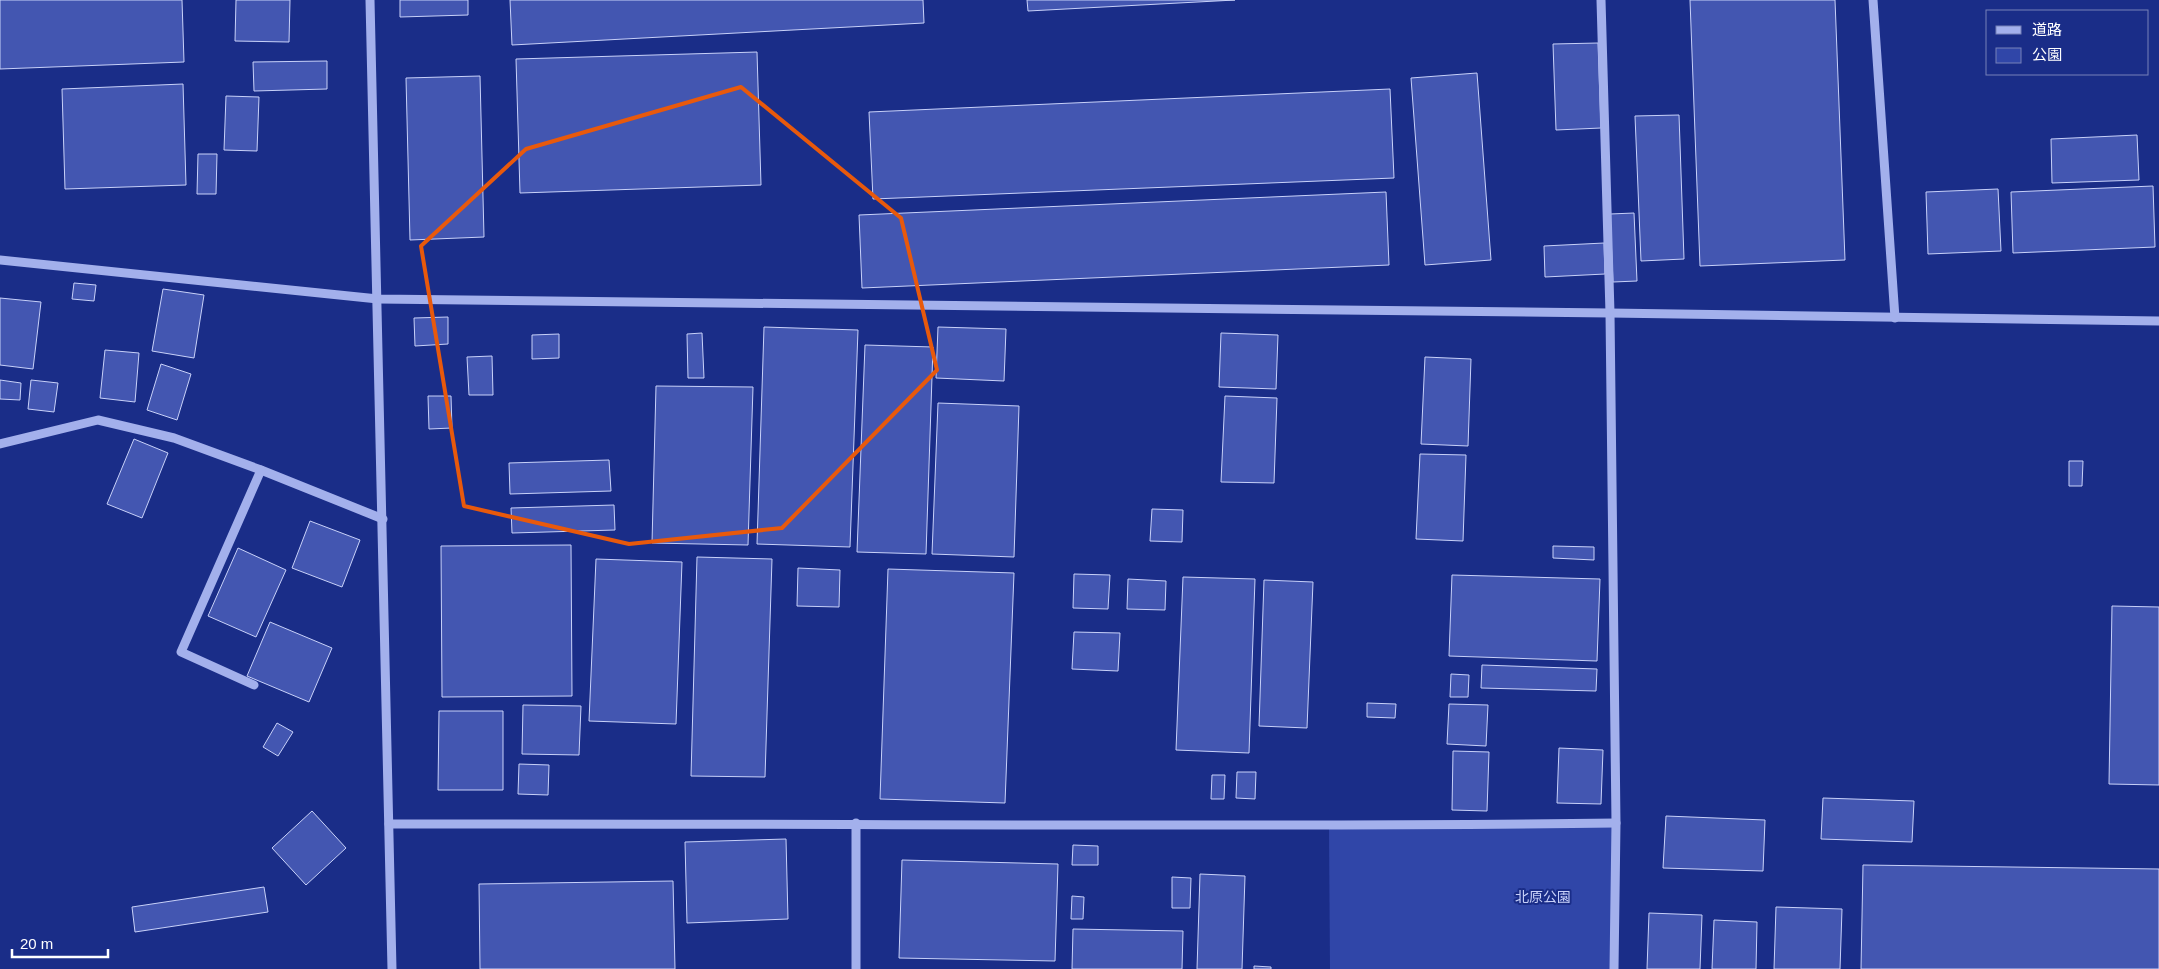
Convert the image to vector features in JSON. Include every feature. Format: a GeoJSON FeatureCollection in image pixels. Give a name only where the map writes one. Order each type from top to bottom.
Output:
{"type":"FeatureCollection","features":[{"type":"Feature","properties":{"kind":"street"},"geometry":{"type":"LineString","coordinates":[[370,0],[392,969]]}},
{"type":"Feature","properties":{"kind":"street"},"geometry":{"type":"LineString","coordinates":[[1601,0],[1610,313],[1616,823],[1614,969]]}},
{"type":"Feature","properties":{"kind":"street"},"geometry":{"type":"LineString","coordinates":[[1873,0],[1895,318]]}},
{"type":"Feature","properties":{"kind":"street"},"geometry":{"type":"LineString","coordinates":[[0,260],[378,299],[2159,321]]}},
{"type":"Feature","properties":{"kind":"street"},"geometry":{"type":"LineString","coordinates":[[0,444],[98,420],[174,438],[261,470],[383,519]]}},
{"type":"Feature","properties":{"kind":"street"},"geometry":{"type":"LineString","coordinates":[[254,685],[180,652],[261,470]]}},
{"type":"Feature","properties":{"kind":"street"},"geometry":{"type":"LineString","coordinates":[[389,824],[856,823],[1329,826],[1616,823]]}},
{"type":"Feature","properties":{"kind":"street"},"geometry":{"type":"LineString","coordinates":[[856,823],[856,969]]}},
{"type":"Feature","properties":{"kind":"highlighted area"},"geometry":{"type":"Polygon","coordinates":[[[741,87],[901,218],[937,370],[782,528],[629,544],[464,506],[421,246],[526,149],[741,87]]]}},
{"type":"Feature","properties":{"kind":"green space","name":"北原公園"},"geometry":{"type":"Polygon","coordinates":[[[1616,823],[1614,969],[1330,969],[1329,826],[1616,823]]]}},
{"type":"Feature","properties":{"kind":"building"},"geometry":{"type":"Polygon","coordinates":[[[0,0],[182,0],[184,62],[0,69],[0,0]]]}},
{"type":"Feature","properties":{"kind":"building"},"geometry":{"type":"Polygon","coordinates":[[[236,0],[290,0],[289,42],[235,41],[236,0]]]}},
{"type":"Feature","properties":{"kind":"building"},"geometry":{"type":"Polygon","coordinates":[[[400,0],[468,0],[468,15],[400,17],[400,0]]]}},
{"type":"Feature","properties":{"kind":"building"},"geometry":{"type":"Polygon","coordinates":[[[510,0],[923,0],[924,23],[512,45],[510,0]]]}},
{"type":"Feature","properties":{"kind":"building"},"geometry":{"type":"Polygon","coordinates":[[[1027,0],[1235,0],[1028,11],[1027,0]]]}},
{"type":"Feature","properties":{"kind":"building"},"geometry":{"type":"Polygon","coordinates":[[[1690,0],[1835,0],[1845,260],[1700,266],[1690,0]]]}},
{"type":"Feature","properties":{"kind":"building"},"geometry":{"type":"Polygon","coordinates":[[[1598,43],[1601,128],[1556,130],[1553,44],[1598,43]]]}},
{"type":"Feature","properties":{"kind":"building"},"geometry":{"type":"Polygon","coordinates":[[[757,52],[761,185],[520,193],[516,59],[757,52]]]}},
{"type":"Feature","properties":{"kind":"building"},"geometry":{"type":"Polygon","coordinates":[[[327,61],[327,89],[254,91],[253,62],[327,61]]]}},
{"type":"Feature","properties":{"kind":"building"},"geometry":{"type":"Polygon","coordinates":[[[1477,73],[1491,260],[1425,265],[1411,78],[1477,73]]]}},
{"type":"Feature","properties":{"kind":"building"},"geometry":{"type":"Polygon","coordinates":[[[480,76],[484,237],[410,240],[406,78],[480,76]]]}},
{"type":"Feature","properties":{"kind":"building"},"geometry":{"type":"Polygon","coordinates":[[[183,84],[186,185],[65,189],[62,89],[183,84]]]}},
{"type":"Feature","properties":{"kind":"building"},"geometry":{"type":"Polygon","coordinates":[[[1390,89],[1394,178],[873,199],[869,112],[1390,89]]]}},
{"type":"Feature","properties":{"kind":"building"},"geometry":{"type":"Polygon","coordinates":[[[226,96],[259,97],[257,151],[224,150],[226,96]]]}},
{"type":"Feature","properties":{"kind":"building"},"geometry":{"type":"Polygon","coordinates":[[[1679,115],[1684,259],[1641,261],[1635,116],[1679,115]]]}},
{"type":"Feature","properties":{"kind":"building"},"geometry":{"type":"Polygon","coordinates":[[[2137,135],[2139,180],[2052,183],[2051,139],[2137,135]]]}},
{"type":"Feature","properties":{"kind":"building"},"geometry":{"type":"Polygon","coordinates":[[[198,154],[217,154],[216,194],[197,194],[198,154]]]}},
{"type":"Feature","properties":{"kind":"building"},"geometry":{"type":"Polygon","coordinates":[[[2153,186],[2155,247],[2013,253],[2011,192],[2153,186]]]}},
{"type":"Feature","properties":{"kind":"building"},"geometry":{"type":"Polygon","coordinates":[[[1998,189],[2001,251],[1928,254],[1926,192],[1998,189]]]}},
{"type":"Feature","properties":{"kind":"building"},"geometry":{"type":"Polygon","coordinates":[[[1386,192],[1389,265],[862,288],[859,215],[1386,192]]]}},
{"type":"Feature","properties":{"kind":"building"},"geometry":{"type":"Polygon","coordinates":[[[1634,213],[1637,281],[1613,282],[1610,214],[1634,213]]]}},
{"type":"Feature","properties":{"kind":"building"},"geometry":{"type":"Polygon","coordinates":[[[1604,243],[1605,274],[1545,277],[1544,246],[1604,243]]]}},
{"type":"Feature","properties":{"kind":"building"},"geometry":{"type":"Polygon","coordinates":[[[74,283],[96,285],[94,301],[72,299],[74,283]]]}},
{"type":"Feature","properties":{"kind":"building"},"geometry":{"type":"Polygon","coordinates":[[[163,289],[204,295],[194,358],[152,351],[163,289]]]}},
{"type":"Feature","properties":{"kind":"building"},"geometry":{"type":"Polygon","coordinates":[[[0,298],[41,302],[33,369],[0,365],[0,298]]]}},
{"type":"Feature","properties":{"kind":"building"},"geometry":{"type":"Polygon","coordinates":[[[448,317],[448,344],[415,346],[414,318],[448,317]]]}},
{"type":"Feature","properties":{"kind":"building"},"geometry":{"type":"Polygon","coordinates":[[[764,327],[858,330],[850,547],[757,544],[764,327]]]}},
{"type":"Feature","properties":{"kind":"building"},"geometry":{"type":"Polygon","coordinates":[[[938,327],[1006,329],[1004,381],[936,378],[938,327]]]}},
{"type":"Feature","properties":{"kind":"building"},"geometry":{"type":"Polygon","coordinates":[[[702,333],[704,378],[688,378],[687,334],[702,333]]]}},
{"type":"Feature","properties":{"kind":"building"},"geometry":{"type":"Polygon","coordinates":[[[1221,333],[1278,335],[1276,389],[1219,387],[1221,333]]]}},
{"type":"Feature","properties":{"kind":"building"},"geometry":{"type":"Polygon","coordinates":[[[559,334],[559,358],[532,359],[532,335],[559,334]]]}},
{"type":"Feature","properties":{"kind":"building"},"geometry":{"type":"Polygon","coordinates":[[[865,345],[933,347],[926,554],[857,552],[865,345]]]}},
{"type":"Feature","properties":{"kind":"building"},"geometry":{"type":"Polygon","coordinates":[[[105,350],[139,353],[135,402],[100,398],[105,350]]]}},
{"type":"Feature","properties":{"kind":"building"},"geometry":{"type":"Polygon","coordinates":[[[492,356],[493,395],[469,395],[467,357],[492,356]]]}},
{"type":"Feature","properties":{"kind":"building"},"geometry":{"type":"Polygon","coordinates":[[[1425,357],[1471,359],[1468,446],[1421,444],[1425,357]]]}},
{"type":"Feature","properties":{"kind":"building"},"geometry":{"type":"Polygon","coordinates":[[[161,364],[191,374],[177,420],[147,410],[161,364]]]}},
{"type":"Feature","properties":{"kind":"building"},"geometry":{"type":"Polygon","coordinates":[[[0,380],[21,383],[20,400],[0,399],[0,380]]]}},
{"type":"Feature","properties":{"kind":"building"},"geometry":{"type":"Polygon","coordinates":[[[31,380],[58,383],[54,412],[28,409],[31,380]]]}},
{"type":"Feature","properties":{"kind":"building"},"geometry":{"type":"Polygon","coordinates":[[[656,386],[753,387],[748,545],[652,543],[656,386]]]}},
{"type":"Feature","properties":{"kind":"building"},"geometry":{"type":"Polygon","coordinates":[[[428,396],[451,396],[452,428],[429,429],[428,396]]]}},
{"type":"Feature","properties":{"kind":"building"},"geometry":{"type":"Polygon","coordinates":[[[1225,396],[1277,398],[1274,483],[1221,482],[1225,396]]]}},
{"type":"Feature","properties":{"kind":"building"},"geometry":{"type":"Polygon","coordinates":[[[938,403],[1019,406],[1014,557],[932,554],[938,403]]]}},
{"type":"Feature","properties":{"kind":"building"},"geometry":{"type":"Polygon","coordinates":[[[134,439],[168,453],[142,518],[107,504],[134,439]]]}},
{"type":"Feature","properties":{"kind":"building"},"geometry":{"type":"Polygon","coordinates":[[[1420,454],[1466,455],[1463,541],[1416,539],[1420,454]]]}},
{"type":"Feature","properties":{"kind":"building"},"geometry":{"type":"Polygon","coordinates":[[[609,460],[611,491],[510,494],[509,463],[609,460]]]}},
{"type":"Feature","properties":{"kind":"building"},"geometry":{"type":"Polygon","coordinates":[[[2069,461],[2083,461],[2082,486],[2069,486],[2069,461]]]}},
{"type":"Feature","properties":{"kind":"building"},"geometry":{"type":"Polygon","coordinates":[[[614,505],[615,530],[512,533],[511,508],[614,505]]]}},
{"type":"Feature","properties":{"kind":"building"},"geometry":{"type":"Polygon","coordinates":[[[1152,509],[1183,510],[1182,542],[1150,541],[1152,509]]]}},
{"type":"Feature","properties":{"kind":"building"},"geometry":{"type":"Polygon","coordinates":[[[310,521],[360,540],[342,587],[292,568],[310,521]]]}},
{"type":"Feature","properties":{"kind":"building"},"geometry":{"type":"Polygon","coordinates":[[[571,545],[572,696],[442,697],[441,546],[571,545]]]}},
{"type":"Feature","properties":{"kind":"building"},"geometry":{"type":"Polygon","coordinates":[[[1553,546],[1594,547],[1594,560],[1553,558],[1553,546]]]}},
{"type":"Feature","properties":{"kind":"building"},"geometry":{"type":"Polygon","coordinates":[[[238,548],[286,570],[256,637],[208,616],[238,548]]]}},
{"type":"Feature","properties":{"kind":"building"},"geometry":{"type":"Polygon","coordinates":[[[697,557],[772,559],[765,777],[691,776],[697,557]]]}},
{"type":"Feature","properties":{"kind":"building"},"geometry":{"type":"Polygon","coordinates":[[[596,559],[682,562],[676,724],[589,721],[596,559]]]}},
{"type":"Feature","properties":{"kind":"building"},"geometry":{"type":"Polygon","coordinates":[[[798,568],[840,570],[839,607],[797,606],[798,568]]]}},
{"type":"Feature","properties":{"kind":"building"},"geometry":{"type":"Polygon","coordinates":[[[888,569],[1014,573],[1005,803],[880,799],[888,569]]]}},
{"type":"Feature","properties":{"kind":"building"},"geometry":{"type":"Polygon","coordinates":[[[1074,574],[1110,575],[1108,609],[1073,608],[1074,574]]]}},
{"type":"Feature","properties":{"kind":"building"},"geometry":{"type":"Polygon","coordinates":[[[1452,575],[1600,579],[1597,661],[1449,656],[1452,575]]]}},
{"type":"Feature","properties":{"kind":"building"},"geometry":{"type":"Polygon","coordinates":[[[1183,577],[1255,579],[1249,753],[1176,750],[1183,577]]]}},
{"type":"Feature","properties":{"kind":"building"},"geometry":{"type":"Polygon","coordinates":[[[1128,579],[1166,581],[1165,610],[1127,609],[1128,579]]]}},
{"type":"Feature","properties":{"kind":"building"},"geometry":{"type":"Polygon","coordinates":[[[1264,580],[1313,582],[1307,728],[1259,726],[1264,580]]]}},
{"type":"Feature","properties":{"kind":"building"},"geometry":{"type":"Polygon","coordinates":[[[2112,606],[2159,607],[2159,785],[2109,784],[2112,606]]]}},
{"type":"Feature","properties":{"kind":"building"},"geometry":{"type":"Polygon","coordinates":[[[270,622],[332,648],[309,702],[247,676],[270,622]]]}},
{"type":"Feature","properties":{"kind":"building"},"geometry":{"type":"Polygon","coordinates":[[[1074,632],[1120,633],[1118,671],[1072,669],[1074,632]]]}},
{"type":"Feature","properties":{"kind":"building"},"geometry":{"type":"Polygon","coordinates":[[[1482,665],[1597,669],[1596,691],[1481,688],[1482,665]]]}},
{"type":"Feature","properties":{"kind":"building"},"geometry":{"type":"Polygon","coordinates":[[[1451,674],[1469,675],[1468,697],[1450,697],[1451,674]]]}},
{"type":"Feature","properties":{"kind":"building"},"geometry":{"type":"Polygon","coordinates":[[[1367,703],[1396,704],[1395,718],[1367,717],[1367,703]]]}},
{"type":"Feature","properties":{"kind":"building"},"geometry":{"type":"Polygon","coordinates":[[[1449,704],[1488,705],[1486,746],[1447,744],[1449,704]]]}},
{"type":"Feature","properties":{"kind":"building"},"geometry":{"type":"Polygon","coordinates":[[[523,705],[581,706],[579,755],[522,754],[523,705]]]}},
{"type":"Feature","properties":{"kind":"building"},"geometry":{"type":"Polygon","coordinates":[[[439,711],[503,711],[503,790],[438,790],[439,711]]]}},
{"type":"Feature","properties":{"kind":"building"},"geometry":{"type":"Polygon","coordinates":[[[277,723],[293,732],[278,756],[263,747],[277,723]]]}},
{"type":"Feature","properties":{"kind":"building"},"geometry":{"type":"Polygon","coordinates":[[[1559,748],[1603,750],[1601,804],[1557,803],[1559,748]]]}},
{"type":"Feature","properties":{"kind":"building"},"geometry":{"type":"Polygon","coordinates":[[[1453,751],[1489,752],[1487,811],[1452,810],[1453,751]]]}},
{"type":"Feature","properties":{"kind":"building"},"geometry":{"type":"Polygon","coordinates":[[[519,764],[549,765],[548,795],[518,794],[519,764]]]}},
{"type":"Feature","properties":{"kind":"building"},"geometry":{"type":"Polygon","coordinates":[[[1237,772],[1256,772],[1255,799],[1236,798],[1237,772]]]}},
{"type":"Feature","properties":{"kind":"building"},"geometry":{"type":"Polygon","coordinates":[[[1212,775],[1225,775],[1224,799],[1211,799],[1212,775]]]}},
{"type":"Feature","properties":{"kind":"building"},"geometry":{"type":"Polygon","coordinates":[[[1823,798],[1914,801],[1912,842],[1821,839],[1823,798]]]}},
{"type":"Feature","properties":{"kind":"building"},"geometry":{"type":"Polygon","coordinates":[[[312,811],[346,848],[306,885],[272,848],[312,811]]]}},
{"type":"Feature","properties":{"kind":"building"},"geometry":{"type":"Polygon","coordinates":[[[1666,816],[1765,820],[1763,871],[1663,868],[1666,816]]]}},
{"type":"Feature","properties":{"kind":"building"},"geometry":{"type":"Polygon","coordinates":[[[786,839],[788,919],[687,923],[685,842],[786,839]]]}},
{"type":"Feature","properties":{"kind":"building"},"geometry":{"type":"Polygon","coordinates":[[[1073,845],[1098,846],[1098,865],[1072,865],[1073,845]]]}},
{"type":"Feature","properties":{"kind":"building"},"geometry":{"type":"Polygon","coordinates":[[[902,860],[1058,864],[1055,961],[899,958],[902,860]]]}},
{"type":"Feature","properties":{"kind":"building"},"geometry":{"type":"Polygon","coordinates":[[[1863,865],[2159,869],[2159,969],[1861,969],[1863,865]]]}},
{"type":"Feature","properties":{"kind":"building"},"geometry":{"type":"Polygon","coordinates":[[[1200,874],[1245,876],[1242,969],[1197,969],[1200,874]]]}},
{"type":"Feature","properties":{"kind":"building"},"geometry":{"type":"Polygon","coordinates":[[[1172,877],[1191,878],[1190,908],[1172,908],[1172,877]]]}},
{"type":"Feature","properties":{"kind":"building"},"geometry":{"type":"Polygon","coordinates":[[[673,881],[675,969],[480,969],[479,884],[673,881]]]}},
{"type":"Feature","properties":{"kind":"building"},"geometry":{"type":"Polygon","coordinates":[[[264,887],[268,912],[135,932],[132,907],[264,887]]]}},
{"type":"Feature","properties":{"kind":"building"},"geometry":{"type":"Polygon","coordinates":[[[1072,896],[1084,897],[1083,919],[1071,919],[1072,896]]]}},
{"type":"Feature","properties":{"kind":"building"},"geometry":{"type":"Polygon","coordinates":[[[1776,907],[1842,909],[1840,969],[1774,969],[1776,907]]]}},
{"type":"Feature","properties":{"kind":"building"},"geometry":{"type":"Polygon","coordinates":[[[1649,913],[1702,915],[1700,969],[1647,969],[1649,913]]]}},
{"type":"Feature","properties":{"kind":"building"},"geometry":{"type":"Polygon","coordinates":[[[1714,920],[1757,922],[1756,969],[1712,969],[1714,920]]]}},
{"type":"Feature","properties":{"kind":"building"},"geometry":{"type":"Polygon","coordinates":[[[1073,929],[1183,931],[1182,969],[1072,969],[1073,929]]]}},
{"type":"Feature","properties":{"kind":"building"},"geometry":{"type":"Polygon","coordinates":[[[1254,966],[1271,967],[1271,969],[1254,969],[1254,966]]]}}]}
